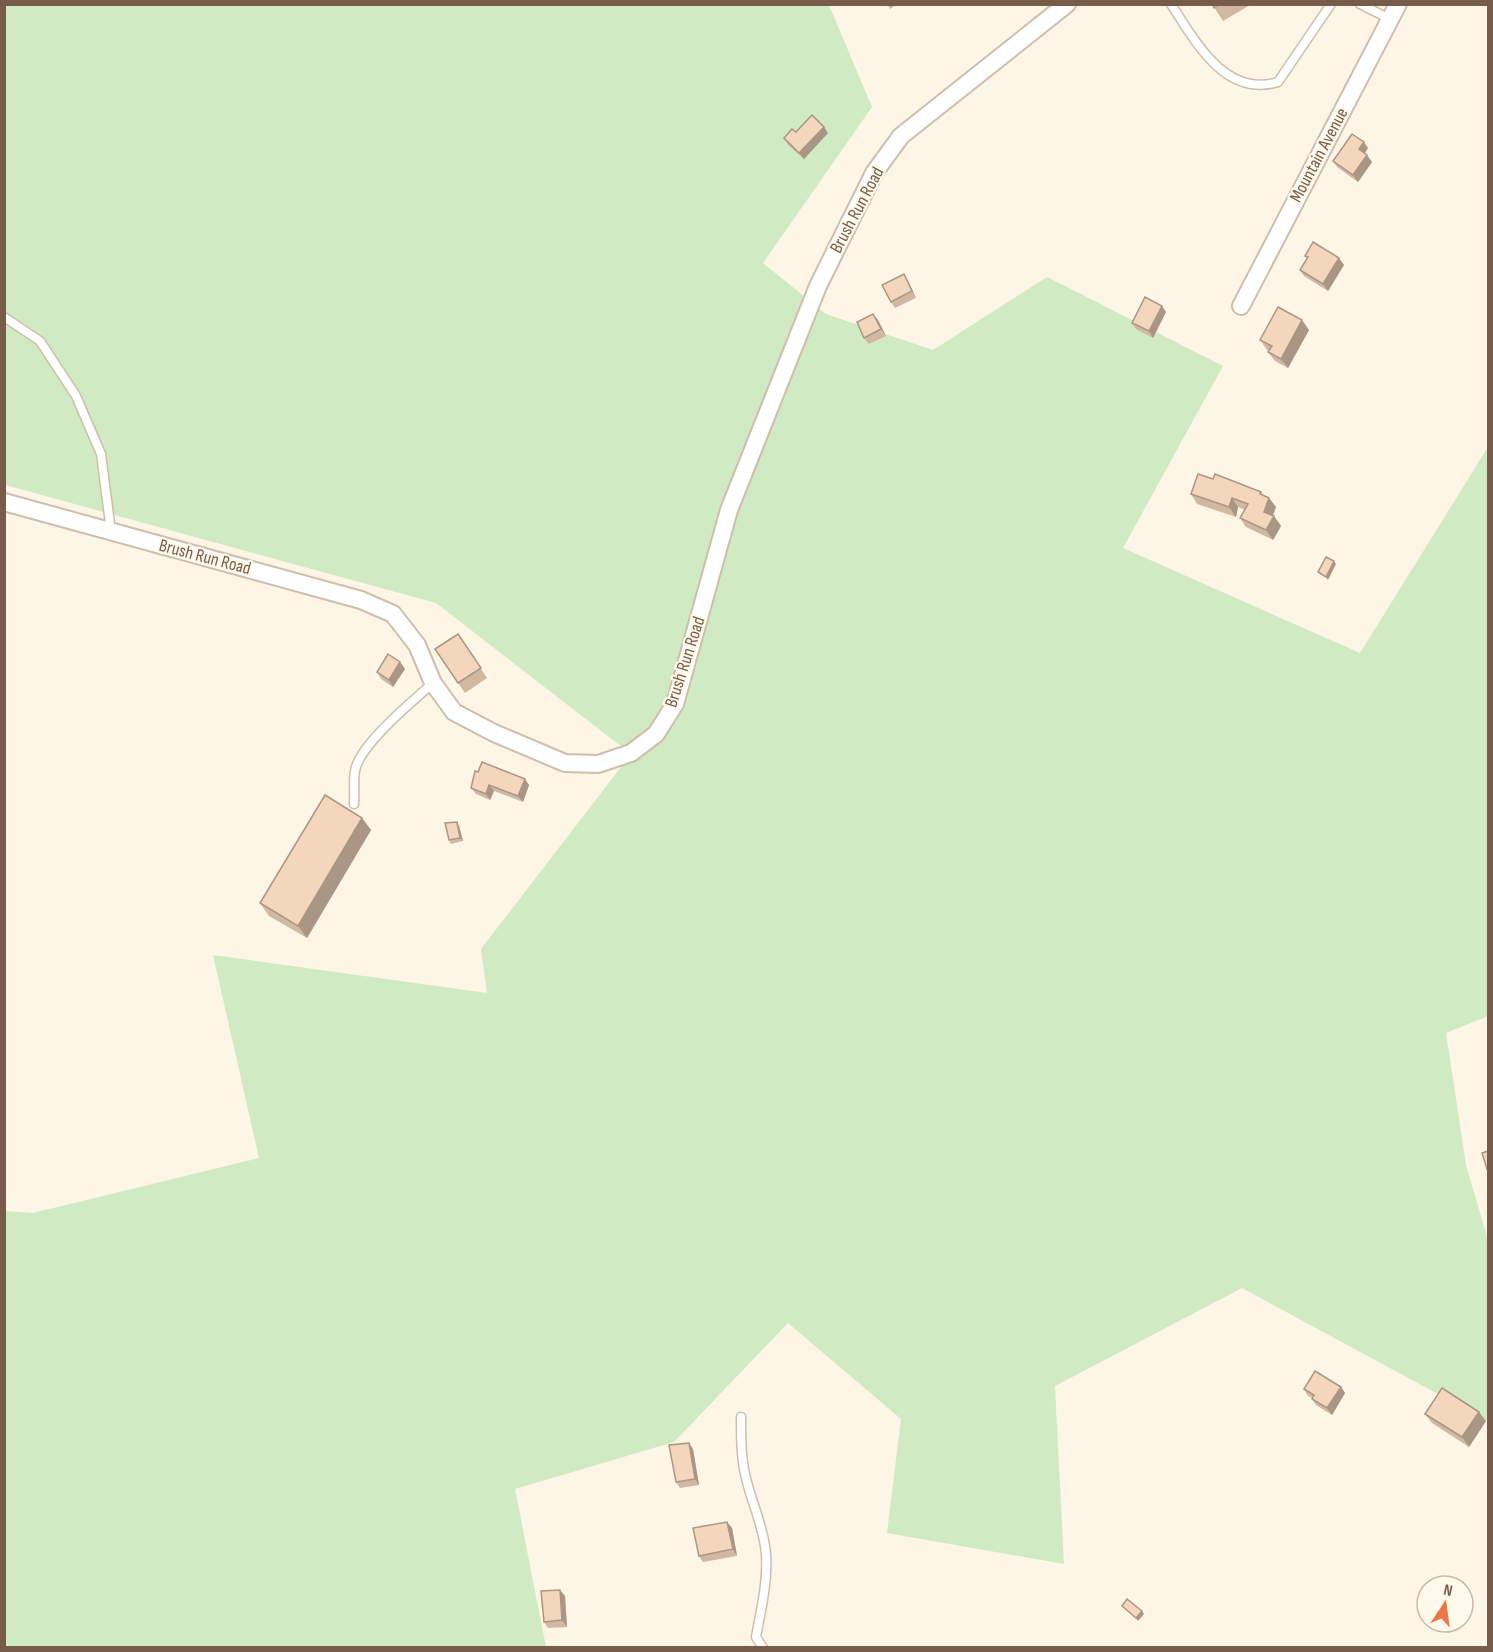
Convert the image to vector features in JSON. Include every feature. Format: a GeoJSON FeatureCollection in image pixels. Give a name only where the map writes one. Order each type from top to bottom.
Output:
{"type":"FeatureCollection","features":[{"type":"Feature","properties":{"kind":"street","name":"Brush Run Road"},"geometry":{"type":"LineString","coordinates":[[4,502],[361,600],[393,614],[417,645],[433,683],[454,712],[494,734],[565,763],[598,764],[631,753],[656,734],[675,704],[729,510],[818,286],[874,173],[901,136],[1067,4]]}},
{"type":"Feature","properties":{"kind":"street","name":"Mountain Avenue"},"geometry":{"type":"LineString","coordinates":[[1241,306],[1394,12]]}},
{"type":"Feature","properties":{"kind":"lane"},"geometry":{"type":"LineString","coordinates":[[1171,4],[1204,55],[1239,81],[1266,86],[1278,82],[1331,4]]}},
{"type":"Feature","properties":{"kind":"lane"},"geometry":{"type":"LineString","coordinates":[[1360,4],[1394,12]]}},
{"type":"Feature","properties":{"kind":"lane"},"geometry":{"type":"LineString","coordinates":[[4,317],[40,341],[76,396],[101,454],[111,531]]}},
{"type":"Feature","properties":{"kind":"lane"},"geometry":{"type":"LineString","coordinates":[[354,804],[355,770],[361,755],[399,714],[433,683]]}},
{"type":"Feature","properties":{"kind":"lane"},"geometry":{"type":"LineString","coordinates":[[741,1417],[741,1452],[746,1480],[761,1524],[766,1554],[765,1582],[756,1636],[762,1647]]}},
{"type":"Feature","properties":{"kind":"green space"},"geometry":{"type":"Polygon","coordinates":[[[5,5],[829,5],[872,107],[763,263],[826,314],[933,350],[1047,277],[1223,366],[1123,548],[1360,653],[1488,447],[1488,1016],[1446,1033],[1466,1165],[1488,1240],[1488,1421],[1242,1288],[1055,1386],[1064,1564],[887,1533],[901,1419],[788,1323],[674,1442],[515,1489],[546,1647],[5,1647],[4,1211],[33,1213],[259,1158],[213,955],[487,993],[481,949],[631,754],[436,603],[5,485],[5,5]]]}},
{"type":"Feature","properties":{"kind":"building"},"geometry":{"type":"Polygon","coordinates":[[[812,115],[824,127],[799,153],[784,138],[792,129],[796,132],[812,115]]]}},
{"type":"Feature","properties":{"kind":"building"},"geometry":{"type":"Polygon","coordinates":[[[1352,134],[1364,142],[1359,149],[1367,155],[1353,175],[1333,161],[1352,134]]]}},
{"type":"Feature","properties":{"kind":"building"},"geometry":{"type":"Polygon","coordinates":[[[1313,242],[1339,258],[1323,284],[1300,270],[1313,242]]]}},
{"type":"Feature","properties":{"kind":"building"},"geometry":{"type":"Polygon","coordinates":[[[904,274],[912,291],[891,302],[882,285],[904,274]]]}},
{"type":"Feature","properties":{"kind":"building"},"geometry":{"type":"Polygon","coordinates":[[[1145,297],[1162,306],[1149,331],[1132,323],[1145,297]]]}},
{"type":"Feature","properties":{"kind":"building"},"geometry":{"type":"Polygon","coordinates":[[[1278,307],[1302,320],[1281,359],[1268,352],[1272,346],[1260,340],[1278,307]]]}},
{"type":"Feature","properties":{"kind":"building"},"geometry":{"type":"Polygon","coordinates":[[[873,314],[881,329],[864,338],[857,322],[873,314]]]}},
{"type":"Feature","properties":{"kind":"building"},"geometry":{"type":"Polygon","coordinates":[[[1198,474],[1213,479],[1215,474],[1261,492],[1260,494],[1269,498],[1264,512],[1274,516],[1266,530],[1240,518],[1248,504],[1232,498],[1229,507],[1191,494],[1198,474]]]}},
{"type":"Feature","properties":{"kind":"building"},"geometry":{"type":"Polygon","coordinates":[[[1326,557],[1334,561],[1326,577],[1318,572],[1326,557]]]}},
{"type":"Feature","properties":{"kind":"building"},"geometry":{"type":"Polygon","coordinates":[[[458,634],[481,668],[458,683],[435,649],[458,634]]]}},
{"type":"Feature","properties":{"kind":"building"},"geometry":{"type":"Polygon","coordinates":[[[388,654],[400,662],[389,680],[377,672],[388,654]]]}},
{"type":"Feature","properties":{"kind":"building"},"geometry":{"type":"Polygon","coordinates":[[[482,762],[525,779],[518,796],[489,785],[486,794],[471,788],[475,771],[478,772],[482,762]]]}},
{"type":"Feature","properties":{"kind":"building"},"geometry":{"type":"Polygon","coordinates":[[[325,795],[362,818],[298,926],[260,903],[325,795]]]}},
{"type":"Feature","properties":{"kind":"building"},"geometry":{"type":"Polygon","coordinates":[[[457,822],[460,838],[449,840],[445,823],[457,822]]]}},
{"type":"Feature","properties":{"kind":"building"},"geometry":{"type":"Polygon","coordinates":[[[1488,1151],[1488,1172],[1482,1153],[1488,1151]]]}},
{"type":"Feature","properties":{"kind":"building"},"geometry":{"type":"Polygon","coordinates":[[[1315,1371],[1341,1387],[1327,1408],[1312,1399],[1314,1395],[1304,1389],[1315,1371]]]}},
{"type":"Feature","properties":{"kind":"building"},"geometry":{"type":"Polygon","coordinates":[[[1442,1388],[1479,1412],[1462,1437],[1425,1414],[1442,1388]]]}},
{"type":"Feature","properties":{"kind":"building"},"geometry":{"type":"Polygon","coordinates":[[[689,1443],[695,1479],[676,1482],[669,1445],[689,1443]]]}},
{"type":"Feature","properties":{"kind":"building"},"geometry":{"type":"Polygon","coordinates":[[[727,1522],[733,1549],[699,1556],[693,1528],[727,1522]]]}},
{"type":"Feature","properties":{"kind":"building"},"geometry":{"type":"Polygon","coordinates":[[[560,1590],[562,1620],[544,1622],[541,1591],[560,1590]]]}},
{"type":"Feature","properties":{"kind":"building"},"geometry":{"type":"Polygon","coordinates":[[[1127,1599],[1142,1611],[1136,1618],[1122,1606],[1127,1599]]]}}]}
